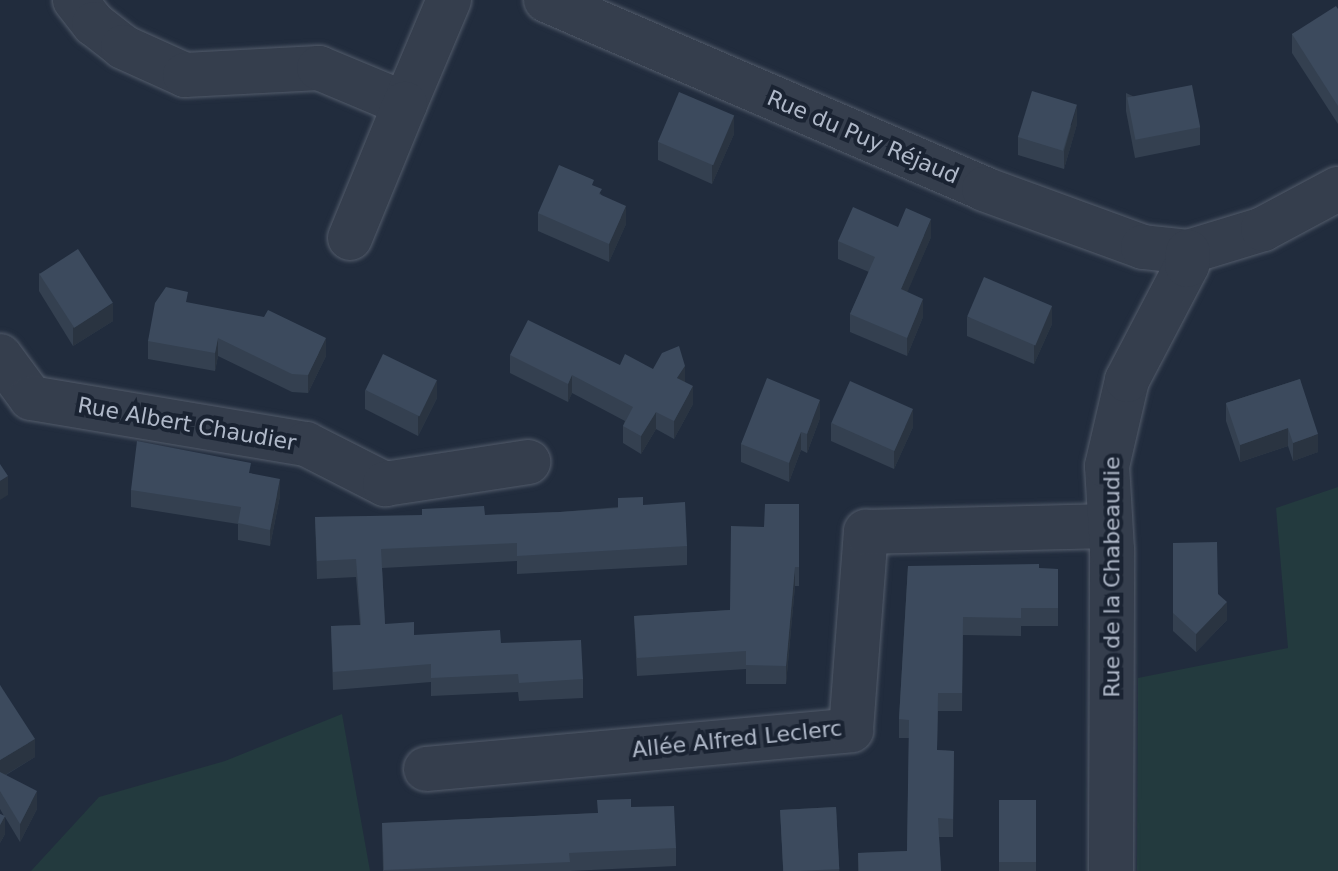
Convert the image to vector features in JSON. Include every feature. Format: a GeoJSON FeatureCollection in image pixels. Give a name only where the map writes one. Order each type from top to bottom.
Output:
{"type":"FeatureCollection","features":[{"type":"Feature","properties":{"kind":"street"},"geometry":{"type":"LineString","coordinates":[[75,0],[94,24],[123,47],[185,75],[319,68],[405,104]]}},
{"type":"Feature","properties":{"kind":"street"},"geometry":{"type":"LineString","coordinates":[[350,238],[449,0]]}},
{"type":"Feature","properties":{"kind":"street","name":"Rue du Puy Réjaud"},"geometry":{"type":"LineString","coordinates":[[546,0],[984,189],[1143,247],[1188,252]]}},
{"type":"Feature","properties":{"kind":"street"},"geometry":{"type":"LineString","coordinates":[[1188,252],[1263,229],[1338,189]]}},
{"type":"Feature","properties":{"kind":"street","name":"Rue de la Chabeaudie"},"geometry":{"type":"LineString","coordinates":[[1111,871],[1112,550],[1108,526],[1107,466],[1127,380],[1187,265],[1188,252]]}},
{"type":"Feature","properties":{"kind":"street","name":"Rue Albert Chaudier"},"geometry":{"type":"LineString","coordinates":[[0,356],[31,398],[306,444],[385,484],[528,462]]}},
{"type":"Feature","properties":{"kind":"street","name":"Allée Alfred Leclerc"},"geometry":{"type":"LineString","coordinates":[[426,769],[851,730],[866,532],[1108,526]]}},
{"type":"Feature","properties":{"kind":"green space"},"geometry":{"type":"Polygon","coordinates":[[[1338,487],[1338,871],[1137,871],[1138,678],[1288,648],[1276,508],[1338,487]]]}},
{"type":"Feature","properties":{"kind":"green space"},"geometry":{"type":"Polygon","coordinates":[[[342,714],[370,871],[31,871],[99,797],[225,761],[342,714]]]}},
{"type":"Feature","properties":{"kind":"building"},"geometry":{"type":"Polygon","coordinates":[[[1336,6],[1338,9],[1338,106],[1292,34],[1336,6]]]}},
{"type":"Feature","properties":{"kind":"building"},"geometry":{"type":"Polygon","coordinates":[[[1192,85],[1200,127],[1135,140],[1127,98],[1192,85]]]}},
{"type":"Feature","properties":{"kind":"building"},"geometry":{"type":"Polygon","coordinates":[[[1032,91],[1077,105],[1063,151],[1018,137],[1032,91]]]}},
{"type":"Feature","properties":{"kind":"building"},"geometry":{"type":"Polygon","coordinates":[[[679,92],[734,115],[713,165],[658,142],[679,92]]]}},
{"type":"Feature","properties":{"kind":"building"},"geometry":{"type":"Polygon","coordinates":[[[559,165],[594,180],[592,185],[602,189],[599,194],[626,206],[609,244],[538,213],[559,165]]]}},
{"type":"Feature","properties":{"kind":"building"},"geometry":{"type":"Polygon","coordinates":[[[853,207],[898,227],[906,208],[931,219],[901,289],[923,299],[907,338],[850,314],[875,257],[838,241],[853,207]]]}},
{"type":"Feature","properties":{"kind":"building"},"geometry":{"type":"Polygon","coordinates":[[[78,249],[113,303],[74,328],[39,274],[78,249]]]}},
{"type":"Feature","properties":{"kind":"building"},"geometry":{"type":"Polygon","coordinates":[[[984,277],[1052,306],[1035,345],[967,317],[984,277]]]}},
{"type":"Feature","properties":{"kind":"building"},"geometry":{"type":"Polygon","coordinates":[[[166,287],[188,292],[186,302],[264,317],[268,310],[326,338],[308,375],[292,374],[218,338],[215,353],[148,341],[155,303],[166,287]]]}},
{"type":"Feature","properties":{"kind":"building"},"geometry":{"type":"Polygon","coordinates":[[[528,320],[620,365],[625,354],[653,369],[662,353],[679,346],[685,366],[677,378],[693,386],[674,421],[656,412],[641,436],[623,426],[633,407],[572,375],[568,384],[510,355],[528,320]]]}},
{"type":"Feature","properties":{"kind":"building"},"geometry":{"type":"Polygon","coordinates":[[[383,354],[437,380],[419,416],[365,390],[383,354]]]}},
{"type":"Feature","properties":{"kind":"building"},"geometry":{"type":"Polygon","coordinates":[[[767,378],[820,400],[807,434],[801,432],[789,463],[741,444],[767,378]]]}},
{"type":"Feature","properties":{"kind":"building"},"geometry":{"type":"Polygon","coordinates":[[[1300,379],[1318,434],[1293,443],[1288,428],[1240,445],[1226,403],[1300,379]]]}},
{"type":"Feature","properties":{"kind":"building"},"geometry":{"type":"Polygon","coordinates":[[[850,381],[913,409],[894,451],[831,423],[850,381]]]}},
{"type":"Feature","properties":{"kind":"building"},"geometry":{"type":"Polygon","coordinates":[[[137,441],[251,463],[249,473],[280,479],[270,530],[238,523],[241,507],[131,490],[137,441]]]}},
{"type":"Feature","properties":{"kind":"building"},"geometry":{"type":"Polygon","coordinates":[[[0,464],[8,476],[0,481],[0,464]]]}},
{"type":"Feature","properties":{"kind":"building"},"geometry":{"type":"Polygon","coordinates":[[[643,497],[643,505],[685,502],[687,546],[517,556],[517,543],[381,549],[385,624],[414,622],[414,635],[500,630],[501,643],[581,640],[583,679],[519,683],[518,674],[431,678],[431,664],[333,672],[331,626],[361,625],[356,559],[317,561],[315,517],[422,515],[422,509],[484,506],[485,515],[560,512],[618,508],[618,498],[643,497]]]}},
{"type":"Feature","properties":{"kind":"building"},"geometry":{"type":"Polygon","coordinates":[[[765,504],[799,504],[799,567],[795,567],[786,666],[746,665],[746,651],[637,658],[634,616],[730,610],[731,526],[764,527],[765,504]]]}},
{"type":"Feature","properties":{"kind":"building"},"geometry":{"type":"Polygon","coordinates":[[[1217,542],[1218,594],[1227,602],[1196,634],[1173,613],[1173,543],[1217,542]]]}},
{"type":"Feature","properties":{"kind":"building"},"geometry":{"type":"Polygon","coordinates":[[[1039,564],[1039,568],[1058,569],[1058,608],[1021,608],[1021,618],[963,617],[962,693],[938,693],[937,750],[954,751],[953,819],[938,818],[941,871],[859,871],[858,853],[907,851],[909,720],[899,719],[908,566],[1039,564]]]}},
{"type":"Feature","properties":{"kind":"building"},"geometry":{"type":"Polygon","coordinates":[[[0,685],[35,739],[0,760],[0,685]]]}},
{"type":"Feature","properties":{"kind":"building"},"geometry":{"type":"Polygon","coordinates":[[[0,772],[37,791],[20,824],[0,791],[0,772]]]}},
{"type":"Feature","properties":{"kind":"building"},"geometry":{"type":"Polygon","coordinates":[[[631,799],[631,807],[674,806],[676,848],[569,853],[570,862],[384,870],[382,823],[598,813],[597,800],[631,799]]]}},
{"type":"Feature","properties":{"kind":"building"},"geometry":{"type":"Polygon","coordinates":[[[999,800],[1036,800],[1036,862],[999,862],[999,800]]]}},
{"type":"Feature","properties":{"kind":"building"},"geometry":{"type":"Polygon","coordinates":[[[836,807],[839,869],[783,871],[780,810],[836,807]]]}}]}
